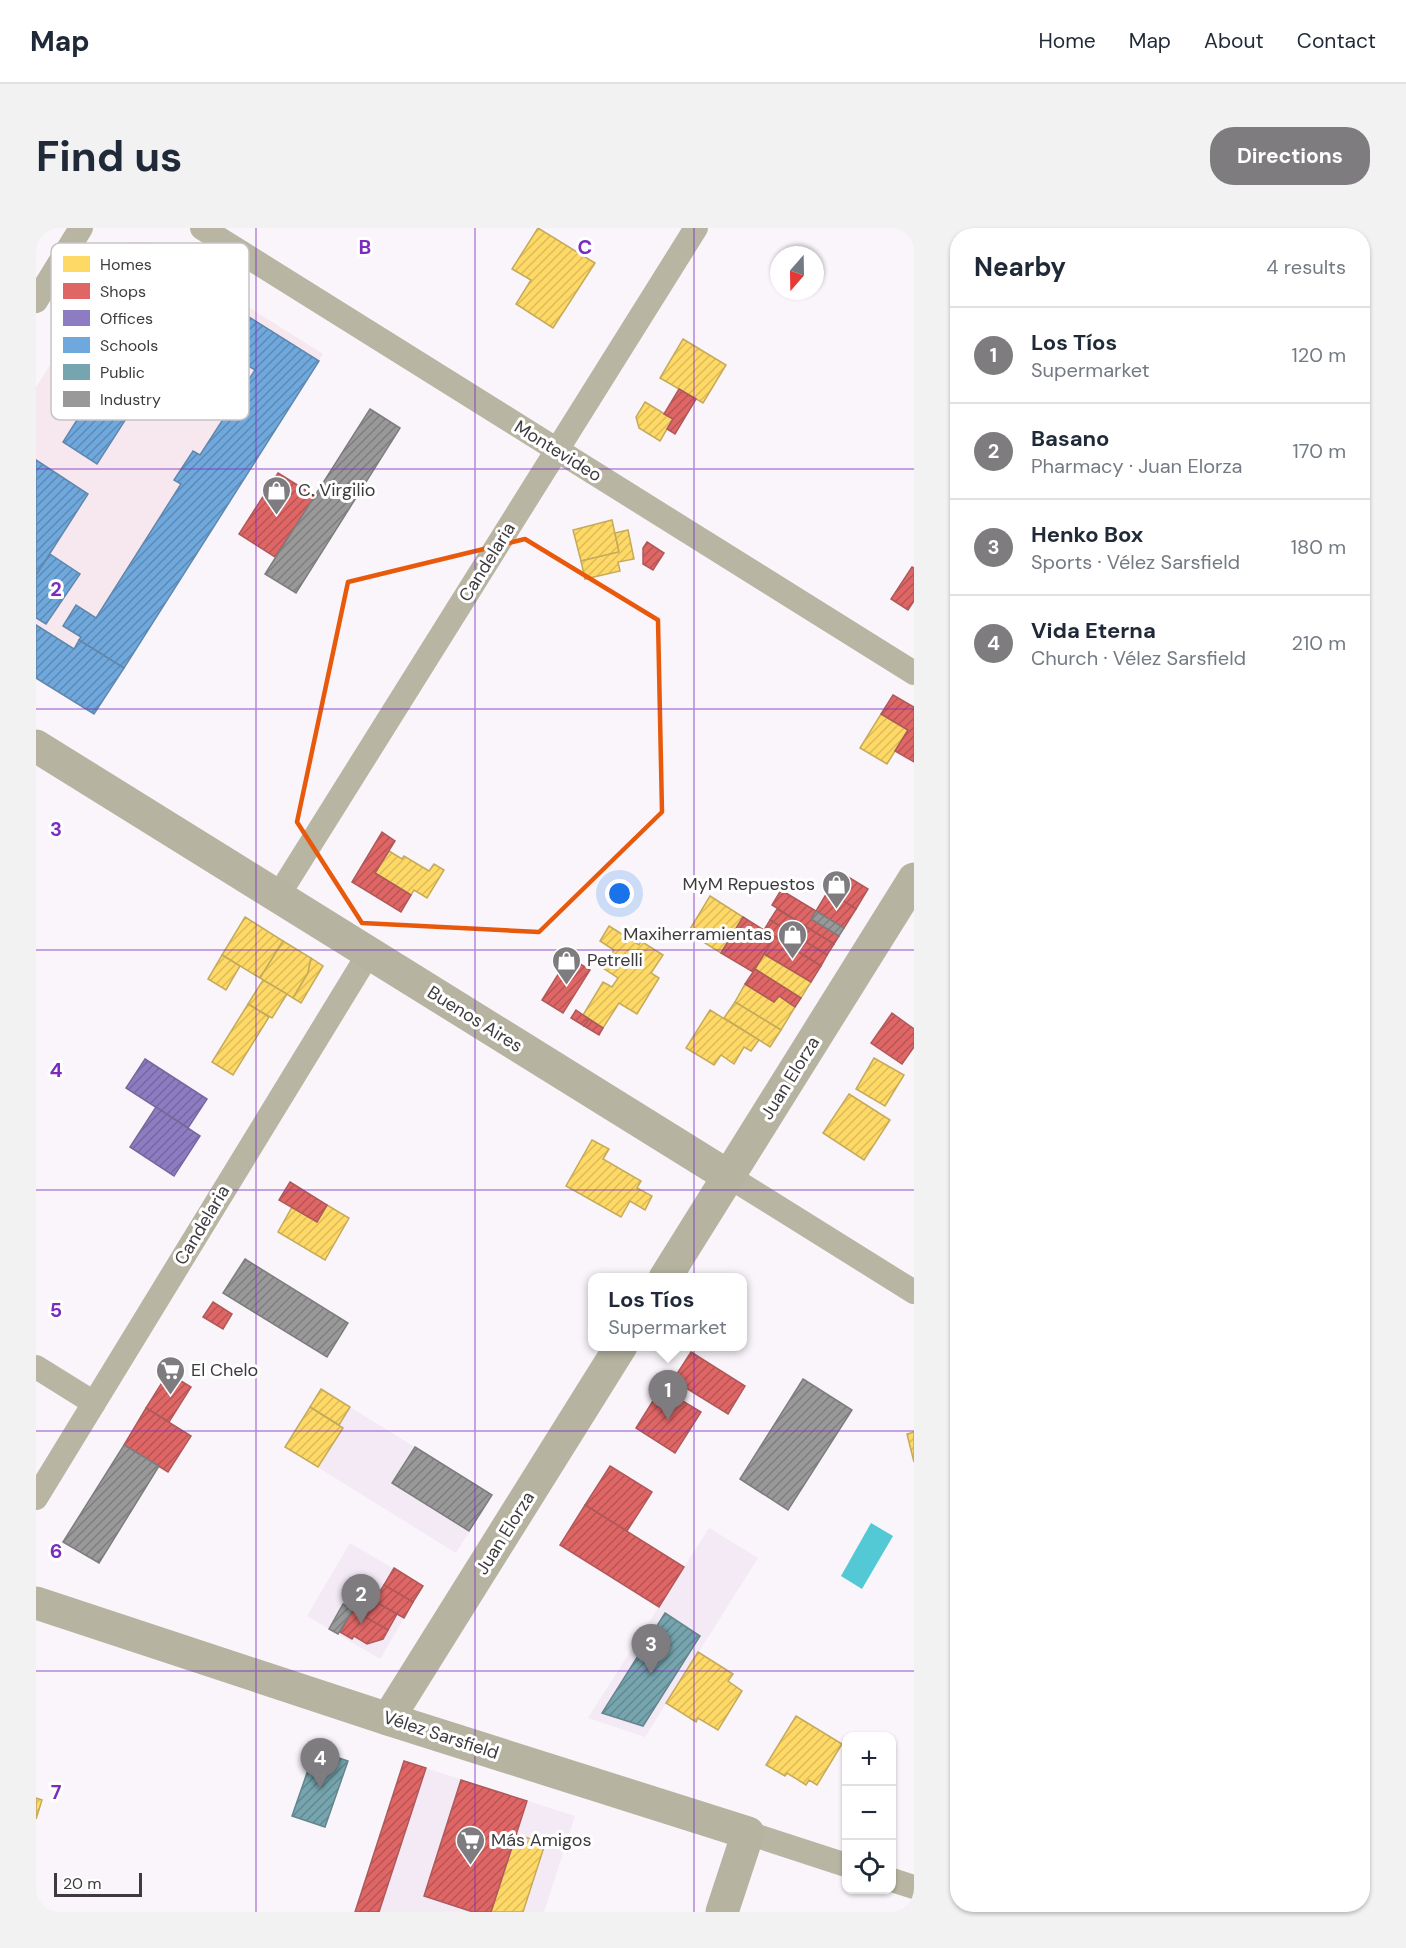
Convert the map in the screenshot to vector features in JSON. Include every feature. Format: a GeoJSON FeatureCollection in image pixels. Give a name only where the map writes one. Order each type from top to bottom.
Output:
{"type":"FeatureCollection","features":[{"type":"Feature","properties":{"kind":"main road","name":"Buenos Aires"},"geometry":{"type":"LineString","coordinates":[[36,746],[728,1176]]}},
{"type":"Feature","properties":{"kind":"main road","name":"Juan Elorza"},"geometry":{"type":"LineString","coordinates":[[668,1273],[914,879]]}},
{"type":"Feature","properties":{"kind":"main road","name":"Juan Elorza"},"geometry":{"type":"LineString","coordinates":[[388,1719],[618,1351]]}},
{"type":"Feature","properties":{"kind":"main road","name":"Vélez Sarsfield"},"geometry":{"type":"LineString","coordinates":[[36,1603],[388,1719],[748,1833]]}},
{"type":"Feature","properties":{"kind":"main road"},"geometry":{"type":"LineString","coordinates":[[722,1912],[748,1833]]}},
{"type":"Feature","properties":{"kind":"street"},"geometry":{"type":"LineString","coordinates":[[72,243],[81,228]]}},
{"type":"Feature","properties":{"kind":"street","name":"Montevideo"},"geometry":{"type":"LineString","coordinates":[[202,228],[226,243]]}},
{"type":"Feature","properties":{"kind":"street","name":"Candelaria"},"geometry":{"type":"LineString","coordinates":[[278,896],[696,228]]}},
{"type":"Feature","properties":{"kind":"street","name":"Montevideo"},"geometry":{"type":"LineString","coordinates":[[249,257],[914,674]]}},
{"type":"Feature","properties":{"kind":"street"},"geometry":{"type":"LineString","coordinates":[[36,301],[51,277]]}},
{"type":"Feature","properties":{"kind":"street","name":"Candelaria"},"geometry":{"type":"LineString","coordinates":[[36,1498],[369,953]]}},
{"type":"Feature","properties":{"kind":"street","name":"Buenos Aires"},"geometry":{"type":"LineString","coordinates":[[728,1176],[914,1292]]}},
{"type":"Feature","properties":{"kind":"street"},"geometry":{"type":"LineString","coordinates":[[36,1367],[94,1403]]}},
{"type":"Feature","properties":{"kind":"street","name":"Vélez Sarsfield"},"geometry":{"type":"LineString","coordinates":[[748,1833],[842,1864]]}},
{"type":"Feature","properties":{"kind":"street"},"geometry":{"type":"LineString","coordinates":[[896,1882],[914,1887]]}},
{"type":"Feature","properties":{"kind":"highlighted area"},"geometry":{"type":"Polygon","coordinates":[[[525,539],[658,620],[662,812],[539,932],[362,923],[297,822],[348,582],[525,539]]]}},
{"type":"Feature","properties":{"kind":"shaded area"},"geometry":{"type":"Polygon","coordinates":[[[249,307],[323,354],[94,714],[36,678],[36,387],[51,363],[51,420],[249,420],[249,307]]]}},
{"type":"Feature","properties":{"kind":"shaded area"},"geometry":{"type":"Polygon","coordinates":[[[321,1389],[492,1495],[456,1553],[285,1447],[321,1389]]]}},
{"type":"Feature","properties":{"kind":"shaded area"},"geometry":{"type":"Polygon","coordinates":[[[709,1528],[758,1558],[645,1737],[588,1718],[709,1528]]]}},
{"type":"Feature","properties":{"kind":"shaded area"},"geometry":{"type":"Polygon","coordinates":[[[350,1543],[423,1586],[380,1659],[307,1616],[350,1543]]]}},
{"type":"Feature","properties":{"kind":"shaded area"},"geometry":{"type":"Polygon","coordinates":[[[404,1761],[575,1816],[544,1912],[355,1912],[404,1761]]]}},
{"type":"Feature","properties":{"kind":"water"},"geometry":{"type":"Polygon","coordinates":[[[871,1523],[893,1536],[862,1589],[841,1576],[871,1523]]]}},
{"type":"Feature","properties":{"kind":"building: Homes"},"geometry":{"type":"Polygon","coordinates":[[[538,228],[595,263],[553,328],[516,304],[531,280],[512,269],[538,228]]]}},
{"type":"Feature","properties":{"kind":"building: Homes"},"geometry":{"type":"Polygon","coordinates":[[[683,339],[726,365],[703,403],[660,378],[683,339]]]}},
{"type":"Feature","properties":{"kind":"building: Homes"},"geometry":{"type":"Polygon","coordinates":[[[645,402],[673,419],[660,441],[639,428],[636,417],[645,402]]]}},
{"type":"Feature","properties":{"kind":"building: Homes"},"geometry":{"type":"Polygon","coordinates":[[[612,520],[619,552],[581,561],[573,530],[612,520]]]}},
{"type":"Feature","properties":{"kind":"building: Homes"},"geometry":{"type":"Polygon","coordinates":[[[628,530],[634,559],[618,562],[620,571],[585,579],[581,561],[619,552],[615,533],[628,530]]]}},
{"type":"Feature","properties":{"kind":"building: Homes"},"geometry":{"type":"Polygon","coordinates":[[[881,714],[908,730],[887,764],[860,748],[881,714]]]}},
{"type":"Feature","properties":{"kind":"building: Homes"},"geometry":{"type":"Polygon","coordinates":[[[389,851],[402,859],[404,856],[429,871],[434,864],[444,870],[427,898],[414,890],[411,895],[375,873],[389,851]]]}},
{"type":"Feature","properties":{"kind":"building: Homes"},"geometry":{"type":"Polygon","coordinates":[[[710,896],[743,917],[721,953],[705,943],[707,940],[690,929],[710,896]]]}},
{"type":"Feature","properties":{"kind":"building: Homes"},"geometry":{"type":"Polygon","coordinates":[[[245,917],[283,941],[260,978],[222,955],[245,917]]]}},
{"type":"Feature","properties":{"kind":"building: Homes"},"geometry":{"type":"Polygon","coordinates":[[[609,926],[639,945],[641,941],[663,955],[651,973],[659,978],[637,1014],[619,1003],[603,1028],[583,1015],[603,982],[612,987],[618,978],[603,968],[614,950],[600,941],[609,926]]]}},
{"type":"Feature","properties":{"kind":"building: Homes"},"geometry":{"type":"Polygon","coordinates":[[[283,941],[311,958],[308,973],[293,998],[260,978],[283,941]]]}},
{"type":"Feature","properties":{"kind":"building: Homes"},"geometry":{"type":"Polygon","coordinates":[[[764,954],[811,982],[801,998],[755,969],[764,954]]]}},
{"type":"Feature","properties":{"kind":"building: Homes"},"geometry":{"type":"Polygon","coordinates":[[[222,955],[240,966],[226,990],[208,979],[222,955]]]}},
{"type":"Feature","properties":{"kind":"building: Homes"},"geometry":{"type":"Polygon","coordinates":[[[311,958],[323,966],[301,1003],[293,998],[308,973],[311,958]]]}},
{"type":"Feature","properties":{"kind":"building: Homes"},"geometry":{"type":"Polygon","coordinates":[[[263,980],[287,994],[272,1018],[248,1004],[263,980]]]}},
{"type":"Feature","properties":{"kind":"building: Homes"},"geometry":{"type":"Polygon","coordinates":[[[745,984],[774,1002],[779,996],[795,1007],[781,1030],[735,1002],[745,984]]]}},
{"type":"Feature","properties":{"kind":"building: Homes"},"geometry":{"type":"Polygon","coordinates":[[[735,1002],[781,1030],[770,1047],[724,1018],[735,1002]]]}},
{"type":"Feature","properties":{"kind":"building: Homes"},"geometry":{"type":"Polygon","coordinates":[[[248,1004],[269,1017],[233,1075],[212,1062],[248,1004]]]}},
{"type":"Feature","properties":{"kind":"building: Homes"},"geometry":{"type":"Polygon","coordinates":[[[710,1010],[759,1040],[751,1051],[744,1047],[734,1064],[721,1055],[714,1065],[686,1048],[710,1010]]]}},
{"type":"Feature","properties":{"kind":"building: Homes"},"geometry":{"type":"Polygon","coordinates":[[[874,1058],[904,1075],[885,1106],[856,1089],[874,1058]]]}},
{"type":"Feature","properties":{"kind":"building: Homes"},"geometry":{"type":"Polygon","coordinates":[[[849,1094],[890,1120],[864,1160],[823,1133],[849,1094]]]}},
{"type":"Feature","properties":{"kind":"building: Homes"},"geometry":{"type":"Polygon","coordinates":[[[592,1140],[609,1149],[603,1159],[641,1181],[637,1188],[652,1196],[645,1210],[630,1201],[621,1217],[566,1186],[592,1140]]]}},
{"type":"Feature","properties":{"kind":"building: Homes"},"geometry":{"type":"Polygon","coordinates":[[[327,1205],[349,1218],[325,1260],[278,1232],[292,1207],[317,1222],[327,1205]]]}},
{"type":"Feature","properties":{"kind":"building: Homes"},"geometry":{"type":"Polygon","coordinates":[[[321,1389],[350,1407],[339,1425],[310,1407],[321,1389]]]}},
{"type":"Feature","properties":{"kind":"building: Homes"},"geometry":{"type":"Polygon","coordinates":[[[310,1407],[343,1428],[318,1467],[285,1447],[310,1407]]]}},
{"type":"Feature","properties":{"kind":"building: Homes"},"geometry":{"type":"Polygon","coordinates":[[[914,1432],[914,1462],[907,1434],[914,1432]]]}},
{"type":"Feature","properties":{"kind":"building: Homes"},"geometry":{"type":"Polygon","coordinates":[[[698,1652],[733,1674],[728,1681],[742,1691],[718,1730],[698,1718],[696,1722],[666,1703],[698,1652]]]}},
{"type":"Feature","properties":{"kind":"building: Homes"},"geometry":{"type":"Polygon","coordinates":[[[796,1716],[842,1744],[817,1785],[809,1780],[806,1785],[787,1773],[785,1776],[766,1765],[796,1716]]]}},
{"type":"Feature","properties":{"kind":"building: Homes"},"geometry":{"type":"Polygon","coordinates":[[[36,1798],[42,1800],[36,1819],[36,1798]]]}},
{"type":"Feature","properties":{"kind":"building: Homes"},"geometry":{"type":"Polygon","coordinates":[[[516,1834],[545,1844],[523,1912],[491,1912],[516,1834]]]}},
{"type":"Feature","properties":{"kind":"building: Shops"},"geometry":{"type":"Polygon","coordinates":[[[679,389],[696,399],[675,434],[667,429],[673,419],[664,414],[679,389]]]}},
{"type":"Feature","properties":{"kind":"building: Shops","name":"C. Virgilio"},"geometry":{"type":"Polygon","coordinates":[[[278,473],[315,496],[275,557],[239,534],[278,473]]]}},
{"type":"Feature","properties":{"kind":"building: Shops"},"geometry":{"type":"Polygon","coordinates":[[[647,542],[664,553],[653,570],[643,564],[643,548],[647,542]]]}},
{"type":"Feature","properties":{"kind":"building: Shops"},"geometry":{"type":"Polygon","coordinates":[[[912,567],[914,568],[914,601],[908,610],[891,599],[912,567]]]}},
{"type":"Feature","properties":{"kind":"building: Shops"},"geometry":{"type":"Polygon","coordinates":[[[893,695],[914,707],[914,762],[895,751],[908,730],[881,714],[893,695]]]}},
{"type":"Feature","properties":{"kind":"building: Shops"},"geometry":{"type":"Polygon","coordinates":[[[382,832],[395,841],[375,873],[411,895],[401,912],[352,882],[382,832]]]}},
{"type":"Feature","properties":{"kind":"building: Shops"},"geometry":{"type":"Polygon","coordinates":[[[840,872],[868,889],[856,909],[828,891],[840,872]]]}},
{"type":"Feature","properties":{"kind":"building: Shops"},"geometry":{"type":"Polygon","coordinates":[[[781,890],[816,911],[811,919],[839,936],[834,944],[772,905],[781,890]]]}},
{"type":"Feature","properties":{"kind":"building: Shops","name":"MyM Repuestos"},"geometry":{"type":"Polygon","coordinates":[[[828,891],[856,909],[844,928],[816,911],[828,891]]]}},
{"type":"Feature","properties":{"kind":"building: Shops"},"geometry":{"type":"Polygon","coordinates":[[[777,909],[834,944],[827,955],[770,920],[777,909]]]}},
{"type":"Feature","properties":{"kind":"building: Shops"},"geometry":{"type":"Polygon","coordinates":[[[743,917],[775,937],[753,972],[721,953],[743,917]]]}},
{"type":"Feature","properties":{"kind":"building: Shops"},"geometry":{"type":"Polygon","coordinates":[[[770,920],[827,955],[821,966],[764,930],[770,920]]]}},
{"type":"Feature","properties":{"kind":"building: Shops","name":"Maxiherramientas"},"geometry":{"type":"Polygon","coordinates":[[[775,937],[821,966],[811,982],[764,954],[775,937]]]}},
{"type":"Feature","properties":{"kind":"building: Shops","name":"Petrelli"},"geometry":{"type":"Polygon","coordinates":[[[569,957],[590,970],[563,1013],[542,1000],[569,957]]]}},
{"type":"Feature","properties":{"kind":"building: Shops"},"geometry":{"type":"Polygon","coordinates":[[[755,969],[801,998],[795,1007],[779,996],[774,1002],[745,984],[755,969]]]}},
{"type":"Feature","properties":{"kind":"building: Shops"},"geometry":{"type":"Polygon","coordinates":[[[576,1010],[589,1019],[584,1026],[571,1018],[576,1010]]]}},
{"type":"Feature","properties":{"kind":"building: Shops"},"geometry":{"type":"Polygon","coordinates":[[[892,1013],[914,1029],[914,1047],[902,1064],[871,1043],[892,1013]]]}},
{"type":"Feature","properties":{"kind":"building: Shops"},"geometry":{"type":"Polygon","coordinates":[[[589,1019],[603,1028],[599,1035],[584,1026],[589,1019]]]}},
{"type":"Feature","properties":{"kind":"building: Shops"},"geometry":{"type":"Polygon","coordinates":[[[290,1182],[327,1205],[317,1222],[279,1200],[290,1182]]]}},
{"type":"Feature","properties":{"kind":"building: Shops"},"geometry":{"type":"Polygon","coordinates":[[[213,1302],[232,1314],[223,1329],[203,1317],[213,1302]]]}},
{"type":"Feature","properties":{"kind":"building: Shops"},"geometry":{"type":"Polygon","coordinates":[[[691,1352],[745,1386],[728,1414],[673,1380],[691,1352]]]}},
{"type":"Feature","properties":{"kind":"building: Shops"},"geometry":{"type":"Polygon","coordinates":[[[168,1373],[191,1387],[169,1422],[146,1408],[168,1373]]]}},
{"type":"Feature","properties":{"kind":"building: Shops"},"geometry":{"type":"Polygon","coordinates":[[[661,1388],[701,1412],[675,1453],[636,1428],[661,1388]]]}},
{"type":"Feature","properties":{"kind":"building: Shops"},"geometry":{"type":"Polygon","coordinates":[[[146,1408],[191,1436],[168,1472],[124,1445],[146,1408]]]}},
{"type":"Feature","properties":{"kind":"building: Shops"},"geometry":{"type":"Polygon","coordinates":[[[610,1466],[652,1492],[627,1531],[585,1505],[610,1466]]]}},
{"type":"Feature","properties":{"kind":"building: Shops"},"geometry":{"type":"Polygon","coordinates":[[[585,1505],[684,1567],[659,1607],[560,1545],[585,1505]]]}},
{"type":"Feature","properties":{"kind":"building: Shops"},"geometry":{"type":"Polygon","coordinates":[[[394,1568],[423,1586],[413,1602],[384,1585],[394,1568]]]}},
{"type":"Feature","properties":{"kind":"building: Shops"},"geometry":{"type":"Polygon","coordinates":[[[384,1585],[413,1602],[404,1618],[374,1601],[384,1585]]]}},
{"type":"Feature","properties":{"kind":"building: Shops"},"geometry":{"type":"Polygon","coordinates":[[[374,1601],[397,1614],[388,1630],[365,1617],[374,1601]]]}},
{"type":"Feature","properties":{"kind":"building: Shops"},"geometry":{"type":"Polygon","coordinates":[[[353,1610],[388,1630],[383,1639],[367,1644],[354,1636],[352,1639],[340,1632],[353,1610]]]}},
{"type":"Feature","properties":{"kind":"building: Shops"},"geometry":{"type":"Polygon","coordinates":[[[404,1761],[426,1768],[379,1912],[355,1912],[404,1761]]]}},
{"type":"Feature","properties":{"kind":"building: Shops","name":"Más Amigos"},"geometry":{"type":"Polygon","coordinates":[[[461,1780],[527,1801],[491,1912],[473,1912],[424,1896],[461,1780]]]}},
{"type":"Feature","properties":{"kind":"building: Offices"},"geometry":{"type":"Polygon","coordinates":[[[145,1059],[207,1099],[188,1128],[126,1088],[145,1059]]]}},
{"type":"Feature","properties":{"kind":"building: Offices"},"geometry":{"type":"Polygon","coordinates":[[[156,1107],[200,1136],[174,1176],[130,1147],[156,1107]]]}},
{"type":"Feature","properties":{"kind":"building: Schools"},"geometry":{"type":"Polygon","coordinates":[[[249,317],[319,361],[124,668],[79,640],[81,637],[63,626],[76,605],[96,618],[181,484],[174,480],[193,451],[200,455],[223,420],[249,420],[249,379],[255,370],[249,366],[249,317]]]}},
{"type":"Feature","properties":{"kind":"building: Schools"},"geometry":{"type":"Polygon","coordinates":[[[77,420],[125,420],[97,464],[63,442],[77,420]]]}},
{"type":"Feature","properties":{"kind":"building: Schools"},"geometry":{"type":"Polygon","coordinates":[[[36,460],[88,494],[36,575],[36,460]]]}},
{"type":"Feature","properties":{"kind":"building: Schools"},"geometry":{"type":"Polygon","coordinates":[[[50,554],[80,574],[46,624],[36,618],[36,575],[50,554]]]}},
{"type":"Feature","properties":{"kind":"building: Schools"},"geometry":{"type":"Polygon","coordinates":[[[36,625],[74,649],[79,640],[124,668],[94,714],[36,678],[36,625]]]}},
{"type":"Feature","properties":{"kind":"building: Public"},"geometry":{"type":"Polygon","coordinates":[[[665,1613],[700,1636],[643,1726],[602,1713],[665,1613]]]}},
{"type":"Feature","properties":{"kind":"building: Public"},"geometry":{"type":"Polygon","coordinates":[[[315,1750],[348,1761],[325,1827],[292,1816],[315,1750]]]}},
{"type":"Feature","properties":{"kind":"building: Industry"},"geometry":{"type":"Polygon","coordinates":[[[370,409],[400,428],[296,593],[265,574],[370,409]]]}},
{"type":"Feature","properties":{"kind":"building: Industry"},"geometry":{"type":"Polygon","coordinates":[[[816,911],[844,928],[839,936],[811,919],[816,911]]]}},
{"type":"Feature","properties":{"kind":"building: Industry"},"geometry":{"type":"Polygon","coordinates":[[[245,1259],[348,1323],[327,1357],[223,1293],[245,1259]]]}},
{"type":"Feature","properties":{"kind":"building: Industry"},"geometry":{"type":"Polygon","coordinates":[[[803,1379],[852,1410],[788,1510],[740,1479],[803,1379]]]}},
{"type":"Feature","properties":{"kind":"building: Industry"},"geometry":{"type":"Polygon","coordinates":[[[124,1445],[159,1466],[99,1563],[63,1542],[124,1445]]]}},
{"type":"Feature","properties":{"kind":"building: Industry"},"geometry":{"type":"Polygon","coordinates":[[[415,1447],[492,1495],[469,1531],[392,1483],[415,1447]]]}},
{"type":"Feature","properties":{"kind":"building: Industry"},"geometry":{"type":"Polygon","coordinates":[[[343,1604],[353,1610],[338,1634],[329,1629],[343,1604]]]}},
{"type":"Feature","properties":{"kind":"place","name":"C. Virgilio"},"geometry":{"type":"Point","coordinates":[277,516]}},
{"type":"Feature","properties":{"kind":"place","name":"MyM Repuestos"},"geometry":{"type":"Point","coordinates":[836,910]}},
{"type":"Feature","properties":{"kind":"place","name":"Maxiherramientas"},"geometry":{"type":"Point","coordinates":[793,960]}},
{"type":"Feature","properties":{"kind":"place","name":"Petrelli"},"geometry":{"type":"Point","coordinates":[566,986]}},
{"type":"Feature","properties":{"kind":"place","name":"El Chelo"},"geometry":{"type":"Point","coordinates":[170,1396]}},
{"type":"Feature","properties":{"kind":"place","name":"Los Tíos"},"geometry":{"type":"Point","coordinates":[668,1420]}},
{"type":"Feature","properties":{"kind":"place","name":"Basano"},"geometry":{"type":"Point","coordinates":[361,1624]}},
{"type":"Feature","properties":{"kind":"place","name":"Henko Box"},"geometry":{"type":"Point","coordinates":[651,1674]}},
{"type":"Feature","properties":{"kind":"place","name":"Vida Eterna"},"geometry":{"type":"Point","coordinates":[320,1788]}},
{"type":"Feature","properties":{"kind":"place","name":"Más Amigos"},"geometry":{"type":"Point","coordinates":[470,1866]}}]}
